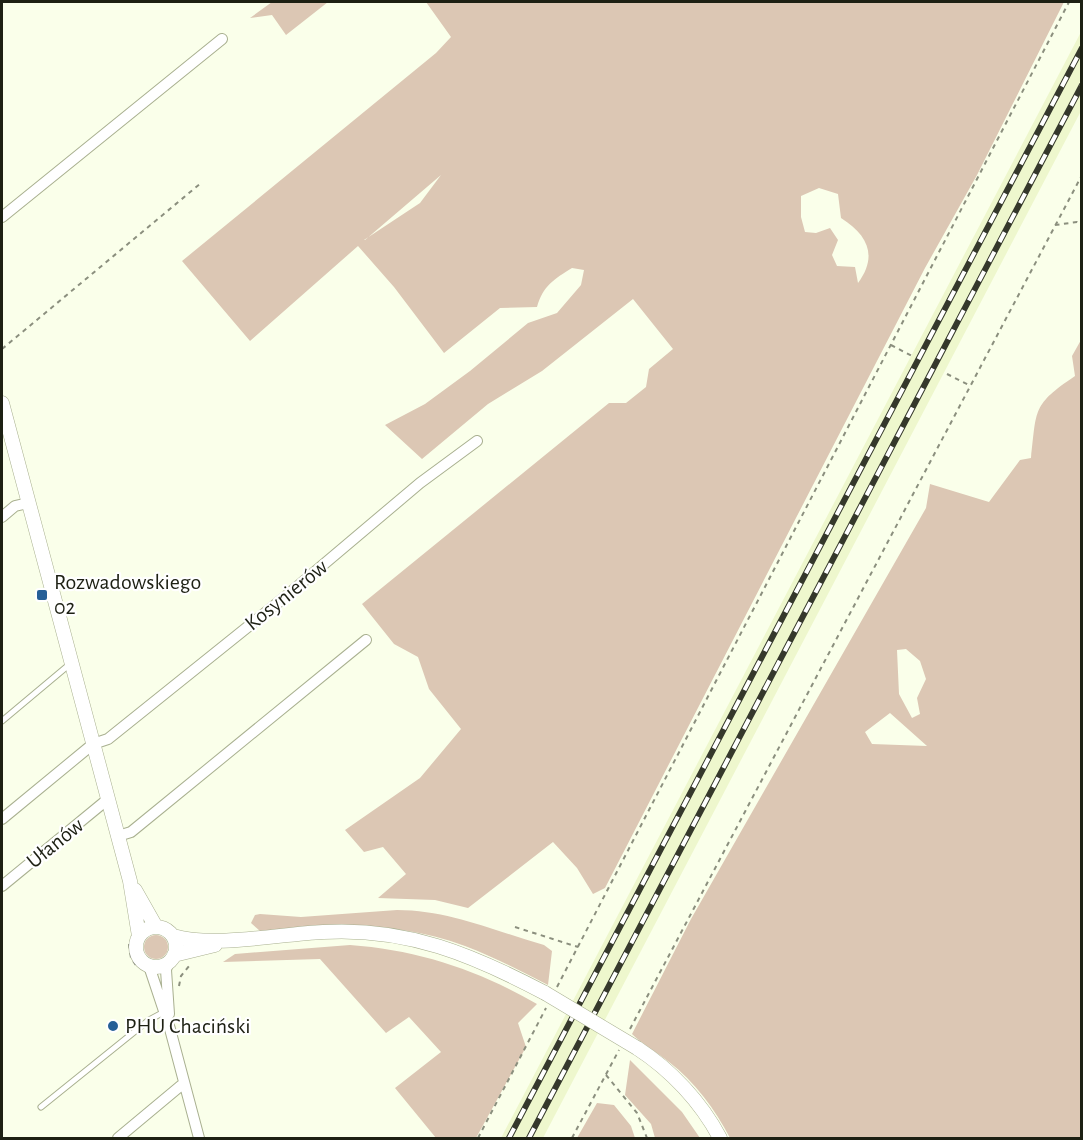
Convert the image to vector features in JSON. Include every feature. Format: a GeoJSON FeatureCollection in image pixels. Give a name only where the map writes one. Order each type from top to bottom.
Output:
{"type":"FeatureCollection","features":[{"type":"Feature","properties":{"kind":"street"},"geometry":{"type":"LineString","coordinates":[[2,217],[222,39]]}},
{"type":"Feature","properties":{"kind":"street"},"geometry":{"type":"LineString","coordinates":[[2,403],[130,881],[136,951],[166,1012],[200,1138]]}},
{"type":"Feature","properties":{"kind":"street","name":"Kosynierów"},"geometry":{"type":"LineString","coordinates":[[2,819],[93,744],[108,739],[285,597],[420,483],[477,441]]}},
{"type":"Feature","properties":{"kind":"street"},"geometry":{"type":"LineString","coordinates":[[2,517],[15,506],[28,503]]}},
{"type":"Feature","properties":{"kind":"street"},"geometry":{"type":"LineString","coordinates":[[118,836],[131,832],[366,640]]}},
{"type":"Feature","properties":{"kind":"street","name":"Ułanów"},"geometry":{"type":"LineString","coordinates":[[2,886],[108,799]]}},
{"type":"Feature","properties":{"kind":"street"},"geometry":{"type":"LineString","coordinates":[[130,881],[156,927]]}},
{"type":"Feature","properties":{"kind":"street"},"geometry":{"type":"LineString","coordinates":[[135,936],[156,927],[173,936],[192,939],[246,939],[352,931],[416,939],[468,954],[551,990],[637,1048],[666,1070],[689,1093],[720,1138]]}},
{"type":"Feature","properties":{"kind":"street"},"geometry":{"type":"LineString","coordinates":[[166,1012],[166,970],[176,946],[173,936]]}},
{"type":"Feature","properties":{"kind":"street"},"geometry":{"type":"LineString","coordinates":[[145,969],[159,967],[171,959],[246,939]]}},
{"type":"Feature","properties":{"kind":"street"},"geometry":{"type":"LineString","coordinates":[[118,1138],[184,1083]]}},
{"type":"Feature","properties":{"kind":"lane"},"geometry":{"type":"LineString","coordinates":[[2,721],[71,663]]}},
{"type":"Feature","properties":{"kind":"lane"},"geometry":{"type":"LineString","coordinates":[[41,1107],[149,1020],[166,1012]]}},
{"type":"Feature","properties":{"kind":"path"},"geometry":{"type":"LineString","coordinates":[[551,990],[578,947],[1069,2]]}},
{"type":"Feature","properties":{"kind":"path"},"geometry":{"type":"LineString","coordinates":[[628,1033],[1082,175]]}},
{"type":"Feature","properties":{"kind":"path"},"geometry":{"type":"LineString","coordinates":[[2,349],[201,183]]}},
{"type":"Feature","properties":{"kind":"path"},"geometry":{"type":"LineString","coordinates":[[1055,225],[1077,222],[1082,224]]}},
{"type":"Feature","properties":{"kind":"path"},"geometry":{"type":"LineString","coordinates":[[891,345],[912,356]]}},
{"type":"Feature","properties":{"kind":"path"},"geometry":{"type":"LineString","coordinates":[[947,374],[969,385]]}},
{"type":"Feature","properties":{"kind":"path"},"geometry":{"type":"LineString","coordinates":[[515,927],[578,947]]}},
{"type":"Feature","properties":{"kind":"path"},"geometry":{"type":"LineString","coordinates":[[135,936],[130,958],[145,969]]}},
{"type":"Feature","properties":{"kind":"path"},"geometry":{"type":"LineString","coordinates":[[179,981],[194,957]]}},
{"type":"Feature","properties":{"kind":"path"},"geometry":{"type":"LineString","coordinates":[[478,1138],[547,1007]]}},
{"type":"Feature","properties":{"kind":"path"},"geometry":{"type":"LineString","coordinates":[[572,1138],[622,1043]]}},
{"type":"Feature","properties":{"kind":"path"},"geometry":{"type":"LineString","coordinates":[[606,1075],[637,1113],[647,1138]]}},
{"type":"Feature","properties":{"kind":"shaded area"},"geometry":{"type":"Polygon","coordinates":[[[272,2],[328,2],[286,35],[272,15],[250,18],[272,2]]]}},
{"type":"Feature","properties":{"kind":"shaded area"},"geometry":{"type":"Polygon","coordinates":[[[426,2],[1064,2],[977,175],[925,268],[605,888],[593,894],[577,868],[553,842],[468,908],[435,900],[378,898],[406,874],[383,847],[364,852],[345,830],[420,778],[461,729],[429,689],[418,657],[394,644],[362,604],[609,403],[626,403],[646,387],[649,369],[673,349],[633,299],[542,371],[488,404],[422,459],[385,425],[425,404],[470,371],[528,323],[557,313],[581,285],[584,270],[572,268],[555,280],[542,294],[537,307],[500,308],[444,353],[394,287],[358,246],[250,341],[182,261],[436,53],[451,37],[426,2]],[[441,175],[368,237],[420,203],[441,175]],[[819,188],[801,196],[801,217],[805,232],[816,233],[830,228],[838,240],[832,255],[837,266],[855,267],[858,283],[868,264],[869,255],[864,239],[841,218],[838,194],[819,188]]]}},
{"type":"Feature","properties":{"kind":"shaded area"},"geometry":{"type":"Polygon","coordinates":[[[1081,32],[1081,111],[543,1138],[501,1138],[1081,32]]]}},
{"type":"Feature","properties":{"kind":"shaded area"},"geometry":{"type":"Polygon","coordinates":[[[1081,340],[1081,1138],[730,1138],[711,1106],[696,1087],[669,1062],[632,1034],[691,919],[926,508],[930,484],[989,502],[1020,460],[1031,458],[1034,429],[1039,410],[1051,394],[1075,376],[1072,356],[1081,340]],[[906,649],[897,650],[899,694],[912,718],[920,714],[917,698],[926,679],[920,661],[906,649]],[[890,713],[865,732],[872,744],[927,746],[890,713]]]}},
{"type":"Feature","properties":{"kind":"shaded area"},"geometry":{"type":"Polygon","coordinates":[[[397,910],[453,917],[544,945],[552,951],[548,985],[476,950],[414,932],[363,926],[260,931],[251,923],[255,915],[260,914],[301,917],[397,910]]]}},
{"type":"Feature","properties":{"kind":"shaded area"},"geometry":{"type":"Polygon","coordinates":[[[156,935],[165,938],[168,947],[165,956],[156,959],[147,956],[144,947],[147,938],[156,935]]]}},
{"type":"Feature","properties":{"kind":"shaded area"},"geometry":{"type":"Polygon","coordinates":[[[350,945],[400,952],[447,964],[492,981],[537,1004],[518,1023],[526,1047],[476,1138],[436,1138],[395,1088],[441,1052],[409,1017],[386,1033],[320,959],[223,962],[235,954],[350,945]]]}},
{"type":"Feature","properties":{"kind":"shaded area"},"geometry":{"type":"Polygon","coordinates":[[[630,1060],[682,1112],[700,1138],[655,1138],[651,1124],[625,1095],[630,1060]]]}},
{"type":"Feature","properties":{"kind":"shaded area"},"geometry":{"type":"Polygon","coordinates":[[[597,1103],[614,1105],[631,1126],[635,1138],[577,1138],[597,1103]]]}},
{"type":"Feature","properties":{"kind":"railway"},"geometry":{"type":"LineString","coordinates":[[509,1138],[1082,48]]}},
{"type":"Feature","properties":{"kind":"railway"},"geometry":{"type":"LineString","coordinates":[[529,1138],[1082,85]]}},
{"type":"Feature","properties":{"kind":"place","name":"Rozwadowskiego 02"},"geometry":{"type":"Point","coordinates":[42,595]}},
{"type":"Feature","properties":{"kind":"place","name":"PHU Chaciński"},"geometry":{"type":"Point","coordinates":[113,1026]}}]}
